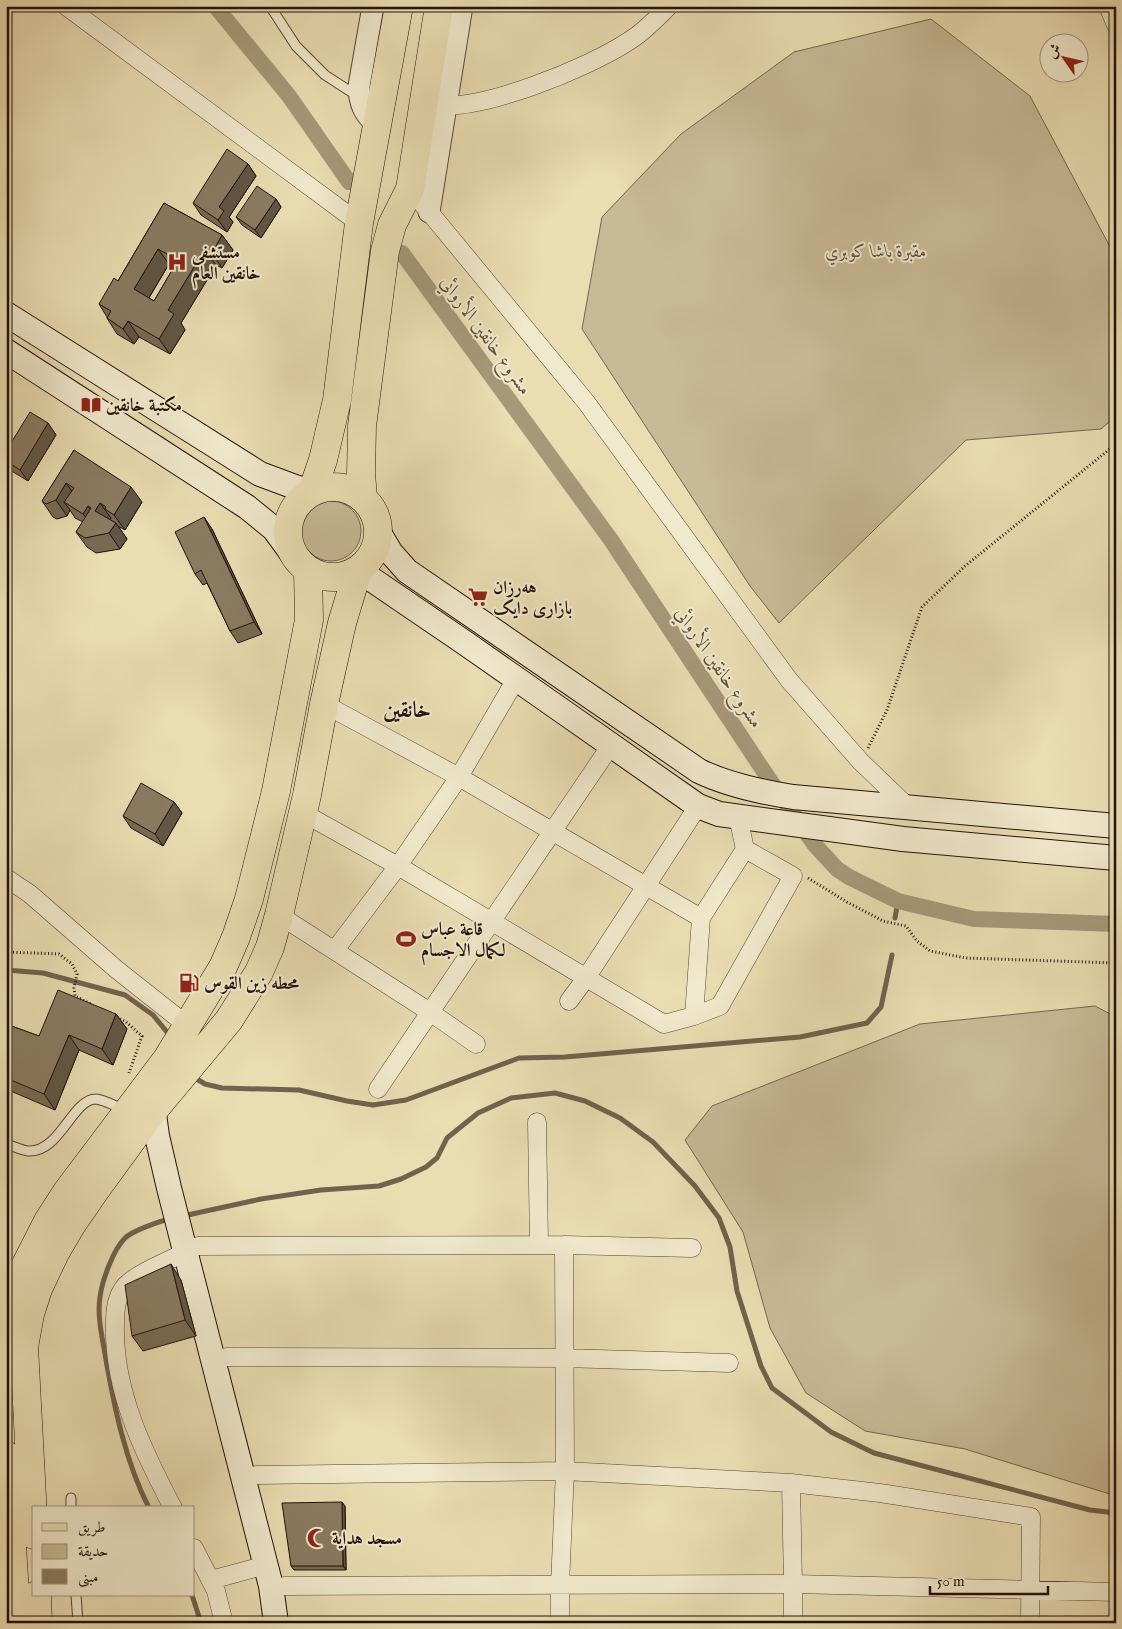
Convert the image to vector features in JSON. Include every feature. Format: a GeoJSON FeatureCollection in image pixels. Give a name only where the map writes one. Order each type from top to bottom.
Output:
{"type":"FeatureCollection","features":[{"type":"Feature","properties":{"kind":"main road"},"geometry":{"type":"LineString","coordinates":[[312,492],[325,452],[337,400],[359,223],[399,6]]}},
{"type":"Feature","properties":{"kind":"main road"},"geometry":{"type":"LineString","coordinates":[[363,498],[361,474],[362,426],[385,251],[392,226],[410,189],[434,106],[439,6]]}},
{"type":"Feature","properties":{"kind":"main road"},"geometry":{"type":"LineString","coordinates":[[6,314],[260,474],[312,492]]}},
{"type":"Feature","properties":{"kind":"main road"},"geometry":{"type":"LineString","coordinates":[[6,351],[247,507],[274,529],[301,563],[320,576],[333,578],[346,576],[358,570],[369,560],[376,547],[378,531],[374,513],[363,498],[352,490],[338,487],[312,492],[300,500],[292,512],[288,526],[288,541],[301,563],[309,620],[276,791],[250,899],[223,967],[165,1075],[72,1224],[38,1288],[30,1314],[24,1347],[32,1506]]}},
{"type":"Feature","properties":{"kind":"main road"},"geometry":{"type":"LineString","coordinates":[[378,531],[392,553],[407,571],[698,771],[711,777],[782,795],[1116,826]]}},
{"type":"Feature","properties":{"kind":"main road"},"geometry":{"type":"LineString","coordinates":[[358,570],[698,806],[719,814],[903,839],[1116,858]]}},
{"type":"Feature","properties":{"kind":"main road"},"geometry":{"type":"LineString","coordinates":[[6,1342],[9,1315],[15,1292],[33,1248],[66,1193],[165,1075],[229,1020],[260,972],[270,947],[279,915],[305,804],[342,623],[358,570]]}},
{"type":"Feature","properties":{"kind":"main road"},"geometry":{"type":"LineString","coordinates":[[698,806],[711,777]]}},
{"type":"Feature","properties":{"kind":"main road"},"geometry":{"type":"LineString","coordinates":[[276,791],[305,804]]}},
{"type":"Feature","properties":{"kind":"main road"},"geometry":{"type":"LineString","coordinates":[[236,937],[270,947]]}},
{"type":"Feature","properties":{"kind":"main road"},"geometry":{"type":"LineString","coordinates":[[165,1075],[157,1136],[176,1187],[191,1245],[271,1586],[276,1623]]}},
{"type":"Feature","properties":{"kind":"main road"},"geometry":{"type":"LineString","coordinates":[[191,1245],[226,1357],[284,1586],[288,1623]]}},
{"type":"Feature","properties":{"kind":"main road"},"geometry":{"type":"LineString","coordinates":[[6,1455],[17,1623]]}},
{"type":"Feature","properties":{"kind":"main road"},"geometry":{"type":"LineString","coordinates":[[37,1596],[38,1623]]}},
{"type":"Feature","properties":{"kind":"street"},"geometry":{"type":"LineString","coordinates":[[66,6],[359,223]]}},
{"type":"Feature","properties":{"kind":"street"},"geometry":{"type":"LineString","coordinates":[[373,6],[358,86],[362,108],[377,125]]}},
{"type":"Feature","properties":{"kind":"street"},"geometry":{"type":"LineString","coordinates":[[429,212],[434,106],[462,6]]}},
{"type":"Feature","properties":{"kind":"street"},"geometry":{"type":"LineString","coordinates":[[434,106],[475,103],[588,63],[631,40],[669,6]]}},
{"type":"Feature","properties":{"kind":"street"},"geometry":{"type":"LineString","coordinates":[[1108,6],[1116,25]]}},
{"type":"Feature","properties":{"kind":"street"},"geometry":{"type":"LineString","coordinates":[[410,189],[586,402],[789,680],[861,762],[909,808]]}},
{"type":"Feature","properties":{"kind":"street"},"geometry":{"type":"LineString","coordinates":[[335,950],[398,866],[458,778],[516,679]]}},
{"type":"Feature","properties":{"kind":"street"},"geometry":{"type":"LineString","coordinates":[[324,704],[553,831],[701,918]]}},
{"type":"Feature","properties":{"kind":"street"},"geometry":{"type":"LineString","coordinates":[[378,1089],[611,745]]}},
{"type":"Feature","properties":{"kind":"street"},"geometry":{"type":"LineString","coordinates":[[305,804],[398,866],[664,1024],[694,1016],[720,1006],[794,876],[745,849]]}},
{"type":"Feature","properties":{"kind":"street"},"geometry":{"type":"LineString","coordinates":[[569,1001],[698,806]]}},
{"type":"Feature","properties":{"kind":"street"},"geometry":{"type":"LineString","coordinates":[[694,1016],[701,918],[745,849],[738,817]]}},
{"type":"Feature","properties":{"kind":"street"},"geometry":{"type":"LineString","coordinates":[[6,878],[30,894],[116,969],[165,1075]]}},
{"type":"Feature","properties":{"kind":"street"},"geometry":{"type":"LineString","coordinates":[[279,915],[430,1012],[476,1044]]}},
{"type":"Feature","properties":{"kind":"street"},"geometry":{"type":"LineString","coordinates":[[536,1122],[538,1244]]}},
{"type":"Feature","properties":{"kind":"street"},"geometry":{"type":"LineString","coordinates":[[560,1623],[565,1471],[564,1244]]}},
{"type":"Feature","properties":{"kind":"street"},"geometry":{"type":"LineString","coordinates":[[172,1506],[140,1438],[126,1402],[116,1352],[115,1309],[120,1293],[132,1280],[191,1245],[564,1244],[692,1248]]}},
{"type":"Feature","properties":{"kind":"street"},"geometry":{"type":"LineString","coordinates":[[226,1357],[564,1358],[729,1363]]}},
{"type":"Feature","properties":{"kind":"street"},"geometry":{"type":"LineString","coordinates":[[256,1475],[565,1471],[790,1483],[880,1493],[1031,1516],[1030,1623]]}},
{"type":"Feature","properties":{"kind":"street"},"geometry":{"type":"LineString","coordinates":[[790,1483],[793,1623]]}},
{"type":"Feature","properties":{"kind":"street"},"geometry":{"type":"LineString","coordinates":[[195,1550],[220,1602],[224,1623]]}},
{"type":"Feature","properties":{"kind":"street"},"geometry":{"type":"LineString","coordinates":[[210,1580],[266,1565]]}},
{"type":"Feature","properties":{"kind":"street"},"geometry":{"type":"LineString","coordinates":[[284,1586],[793,1584],[1116,1592]]}},
{"type":"Feature","properties":{"kind":"lane"},"geometry":{"type":"LineString","coordinates":[[270,6],[296,46],[325,75],[359,97]]}},
{"type":"Feature","properties":{"kind":"lane"},"geometry":{"type":"LineString","coordinates":[[6,1144],[28,1151],[41,1149],[55,1138],[85,1102],[165,1075]]}},
{"type":"Feature","properties":{"kind":"lane"},"geometry":{"type":"LineString","coordinates":[[71,1498],[71,1506]]}},
{"type":"Feature","properties":{"kind":"lane"},"geometry":{"type":"LineString","coordinates":[[76,1596],[78,1623]]}},
{"type":"Feature","properties":{"kind":"path"},"geometry":{"type":"LineString","coordinates":[[861,762],[887,710],[922,607],[964,566],[1116,444]]}},
{"type":"Feature","properties":{"kind":"path"},"geometry":{"type":"LineString","coordinates":[[794,876],[805,876],[847,902],[884,921],[906,926],[917,940],[930,951],[966,958],[1116,963]]}},
{"type":"Feature","properties":{"kind":"path"},"geometry":{"type":"LineString","coordinates":[[6,952],[59,954],[72,964],[77,974],[74,988],[75,996],[92,1004]]}},
{"type":"Feature","properties":{"kind":"path"},"geometry":{"type":"LineString","coordinates":[[109,1013],[126,1022],[142,1036],[125,1082],[165,1075]]}},
{"type":"Feature","properties":{"kind":"green space","name":"مقبرة باشا كوبري"},"geometry":{"type":"Polygon","coordinates":[[[931,19],[1030,96],[1116,258],[1116,416],[1101,429],[966,440],[779,623],[750,586],[582,329],[602,217],[681,134],[794,52],[931,19]]]}},
{"type":"Feature","properties":{"kind":"green space"},"geometry":{"type":"Polygon","coordinates":[[[325,501],[337,501],[348,506],[356,514],[361,525],[359,543],[348,556],[337,561],[325,561],[314,556],[306,548],[301,537],[301,525],[306,514],[314,506],[325,501]]]}},
{"type":"Feature","properties":{"kind":"green space"},"geometry":{"type":"Polygon","coordinates":[[[1095,1006],[1116,1017],[1116,1496],[965,1449],[865,1431],[806,1393],[770,1328],[743,1232],[685,1140],[712,1106],[920,1024],[1095,1006]]]}},
{"type":"Feature","properties":{"kind":"building"},"geometry":{"type":"Polygon","coordinates":[[[227,149],[248,164],[219,207],[224,211],[218,220],[193,203],[227,149]]]}},
{"type":"Feature","properties":{"kind":"building"},"geometry":{"type":"Polygon","coordinates":[[[257,186],[276,199],[255,230],[236,217],[257,186]]]}},
{"type":"Feature","properties":{"kind":"building"},"geometry":{"type":"Polygon","coordinates":[[[164,203],[222,235],[212,253],[205,249],[168,310],[174,314],[159,339],[128,321],[123,329],[107,318],[111,311],[99,304],[114,278],[118,281],[164,203]],[[158,249],[134,289],[154,301],[178,260],[158,249]]]}},
{"type":"Feature","properties":{"kind":"building"},"geometry":{"type":"Polygon","coordinates":[[[30,412],[48,423],[20,470],[6,461],[6,451],[30,412]]]}},
{"type":"Feature","properties":{"kind":"building"},"geometry":{"type":"Polygon","coordinates":[[[74,450],[131,487],[114,515],[100,503],[95,511],[116,523],[109,533],[85,538],[76,532],[91,508],[88,506],[83,514],[64,502],[74,488],[66,483],[56,500],[46,504],[42,501],[74,450]]]}},
{"type":"Feature","properties":{"kind":"building"},"geometry":{"type":"Polygon","coordinates":[[[204,517],[254,622],[230,631],[201,570],[195,574],[175,532],[204,517]]]}},
{"type":"Feature","properties":{"kind":"building"},"geometry":{"type":"Polygon","coordinates":[[[141,783],[174,802],[155,834],[123,816],[141,783]]]}},
{"type":"Feature","properties":{"kind":"building"},"geometry":{"type":"Polygon","coordinates":[[[58,990],[116,1014],[102,1049],[69,1035],[44,1094],[6,1078],[6,1024],[39,1036],[58,990]]]}},
{"type":"Feature","properties":{"kind":"building"},"geometry":{"type":"Polygon","coordinates":[[[171,1264],[185,1320],[132,1336],[125,1285],[171,1264]]]}},
{"type":"Feature","properties":{"kind":"building","name":"مسجد هداية"},"geometry":{"type":"Polygon","coordinates":[[[342,1502],[343,1566],[291,1566],[282,1503],[342,1502]]]}},
{"type":"Feature","properties":{"kind":"waterway","name":"مشروع خانقين الأروائي"},"geometry":{"type":"LineString","coordinates":[[215,6],[289,96],[349,182]]}},
{"type":"Feature","properties":{"kind":"waterway","name":"مشروع خانقين الأروائي"},"geometry":{"type":"LineString","coordinates":[[402,253],[611,540],[769,779],[814,844],[837,869],[849,877],[898,901],[974,919],[1116,924]]}},
{"type":"Feature","properties":{"kind":"waterway"},"geometry":{"type":"LineString","coordinates":[[895,918],[898,901]]}},
{"type":"Feature","properties":{"kind":"waterway"},"geometry":{"type":"LineString","coordinates":[[193,1075],[205,1084],[222,1088],[299,1090],[373,1105],[406,1100],[519,1058],[565,1057],[800,1037],[867,1023],[881,1007],[892,955]]}},
{"type":"Feature","properties":{"kind":"waterway"},"geometry":{"type":"LineString","coordinates":[[6,970],[43,973],[125,995],[153,1015],[171,1037]]}},
{"type":"Feature","properties":{"kind":"waterway"},"geometry":{"type":"LineString","coordinates":[[183,1216],[261,1199],[321,1190],[379,1186],[401,1179],[426,1167],[437,1158],[447,1138],[478,1113],[511,1098],[555,1093],[585,1101],[620,1118],[653,1142],[695,1186],[719,1218],[730,1247],[737,1291],[761,1366],[772,1388],[831,1432],[874,1453],[1090,1510],[1116,1513]]}},
{"type":"Feature","properties":{"kind":"waterway"},"geometry":{"type":"LineString","coordinates":[[148,1506],[133,1471],[117,1413],[101,1333],[99,1304],[101,1290],[112,1258],[125,1238],[134,1232],[170,1219]]}},
{"type":"Feature","properties":{"kind":"waterway"},"geometry":{"type":"LineString","coordinates":[[192,1596],[201,1623]]}},
{"type":"Feature","properties":{"kind":"place","name":"مستشفى خانقين العام"},"geometry":{"type":"Point","coordinates":[177,262]}},
{"type":"Feature","properties":{"kind":"place","name":"مكتبة خانقين"},"geometry":{"type":"Point","coordinates":[91,405]}},
{"type":"Feature","properties":{"kind":"place","name":"هەرزان بازاری دایک"},"geometry":{"type":"Point","coordinates":[478,597]}},
{"type":"Feature","properties":{"kind":"place","name":"قاعة عباس لكمال الاجسام"},"geometry":{"type":"Point","coordinates":[406,939]}},
{"type":"Feature","properties":{"kind":"place","name":"محطه زين القوس"},"geometry":{"type":"Point","coordinates":[189,983]}},
{"type":"Feature","properties":{"kind":"place","name":"مسجد هداية"},"geometry":{"type":"Point","coordinates":[317,1538]}},
{"type":"Feature","properties":{"kind":"district","name":"خانقين"},"geometry":{"type":"Point","coordinates":[407,709]}}]}
